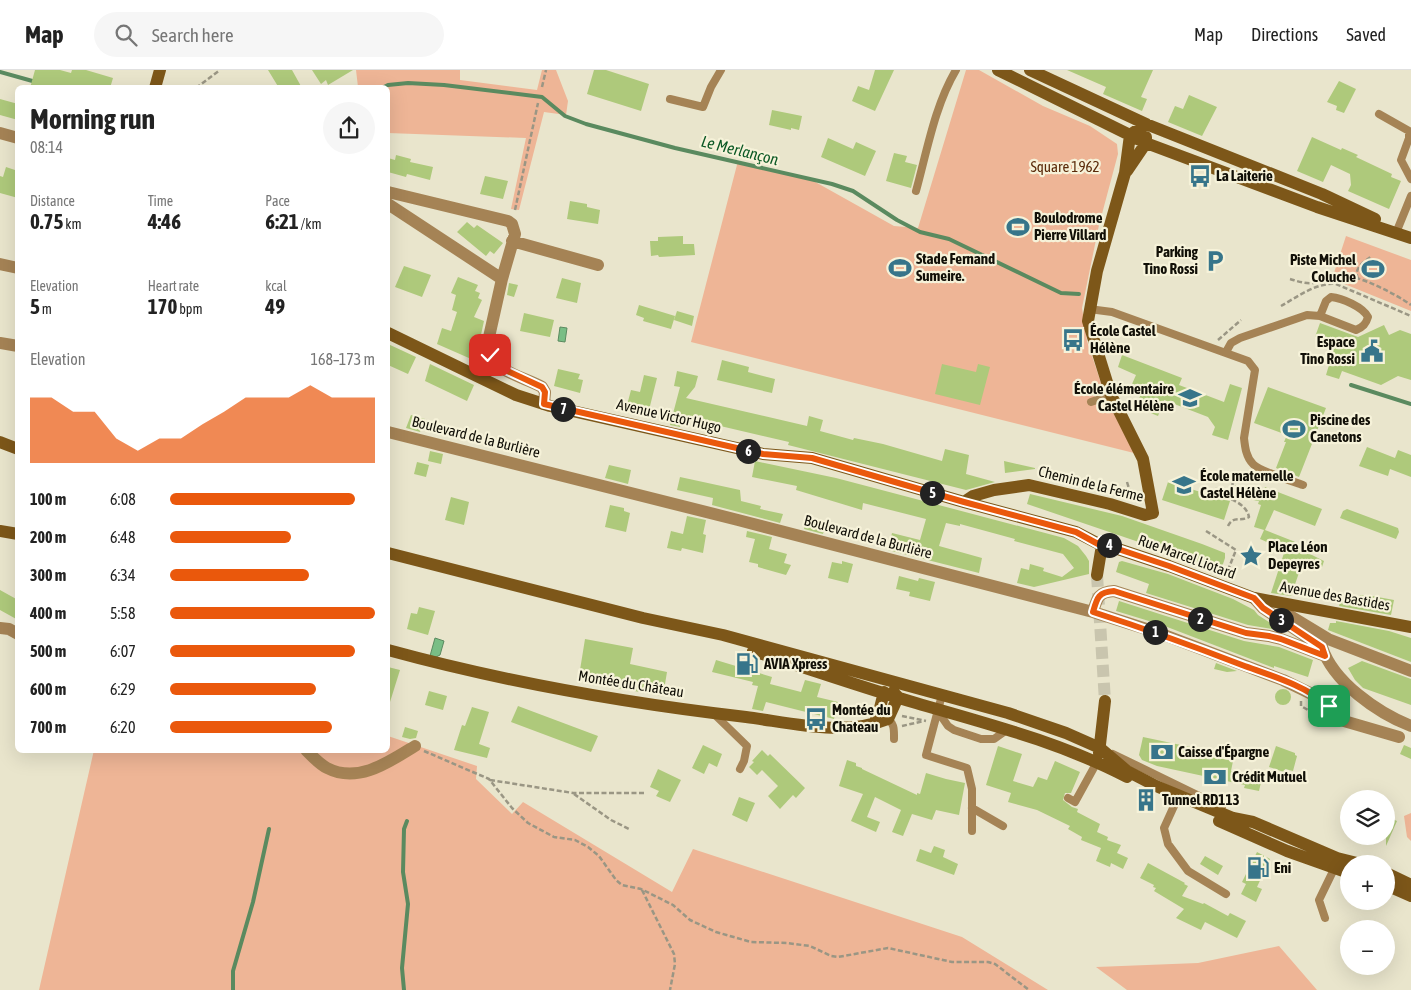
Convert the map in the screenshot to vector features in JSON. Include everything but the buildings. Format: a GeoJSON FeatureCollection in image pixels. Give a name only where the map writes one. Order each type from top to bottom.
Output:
{"type":"FeatureCollection","features":[{"type":"Feature","properties":{"kind":"main road"},"geometry":{"type":"LineString","coordinates":[[998,70],[1146,143],[1317,207],[1396,231]]}},
{"type":"Feature","properties":{"kind":"main road"},"geometry":{"type":"LineString","coordinates":[[1030,70],[1146,124],[1322,194],[1411,237]]}},
{"type":"Feature","properties":{"kind":"main road"},"geometry":{"type":"LineString","coordinates":[[1111,394],[1088,321],[1089,309],[1097,271],[1126,173],[1130,135],[1146,124]]}},
{"type":"Feature","properties":{"kind":"main road"},"geometry":{"type":"LineString","coordinates":[[1126,173],[1146,143],[1146,124]]}},
{"type":"Feature","properties":{"kind":"main road","name":"Avenue Victor Hugo"},"geometry":{"type":"LineString","coordinates":[[390,333],[516,395],[544,404],[763,454],[812,458],[1076,532],[1103,547]]}},
{"type":"Feature","properties":{"kind":"main road","name":"Chemin de la Ferme"},"geometry":{"type":"LineString","coordinates":[[964,502],[973,496],[994,490],[1028,485],[1110,504],[1145,515],[1153,513],[1143,459],[1111,394]]}},
{"type":"Feature","properties":{"kind":"main road"},"geometry":{"type":"LineString","coordinates":[[0,442],[15,448]]}},
{"type":"Feature","properties":{"kind":"main road"},"geometry":{"type":"LineString","coordinates":[[0,531],[15,534]]}},
{"type":"Feature","properties":{"kind":"main road"},"geometry":{"type":"LineString","coordinates":[[1097,575],[1103,547]]}},
{"type":"Feature","properties":{"kind":"main road","name":"Rue Marcel Liotard"},"geometry":{"type":"LineString","coordinates":[[1103,547],[1169,566],[1254,598]]}},
{"type":"Feature","properties":{"kind":"main road"},"geometry":{"type":"LineString","coordinates":[[390,554],[643,618],[723,635],[1008,713],[1066,733],[1100,748],[1134,775],[1287,851],[1340,864]]}},
{"type":"Feature","properties":{"kind":"main road","name":"Avenue des Bastides"},"geometry":{"type":"LineString","coordinates":[[1254,598],[1411,626]]}},
{"type":"Feature","properties":{"kind":"main road"},"geometry":{"type":"LineString","coordinates":[[643,618],[892,694],[939,711],[1008,729],[1048,742],[1178,798],[1232,818],[1253,822],[1340,867]]}},
{"type":"Feature","properties":{"kind":"main road","name":"Montée du Château"},"geometry":{"type":"LineString","coordinates":[[390,651],[447,666],[576,692],[713,713],[842,728],[883,722]]}},
{"type":"Feature","properties":{"kind":"main road"},"geometry":{"type":"LineString","coordinates":[[883,678],[892,694],[883,722]]}},
{"type":"Feature","properties":{"kind":"main road"},"geometry":{"type":"LineString","coordinates":[[892,694],[921,690]]}},
{"type":"Feature","properties":{"kind":"main road"},"geometry":{"type":"LineString","coordinates":[[1097,762],[1105,701]]}},
{"type":"Feature","properties":{"kind":"main road"},"geometry":{"type":"LineString","coordinates":[[1048,742],[1064,742],[1100,748]]}},
{"type":"Feature","properties":{"kind":"main road"},"geometry":{"type":"LineString","coordinates":[[1395,878],[1411,886]]}},
{"type":"Feature","properties":{"kind":"main road"},"geometry":{"type":"LineString","coordinates":[[1395,889],[1411,896]]}},
{"type":"Feature","properties":{"kind":"street"},"geometry":{"type":"LineString","coordinates":[[0,133],[15,137]]}},
{"type":"Feature","properties":{"kind":"street"},"geometry":{"type":"LineString","coordinates":[[390,193],[512,224],[515,234],[502,279],[487,346],[492,360],[501,368],[542,387],[545,392],[544,404]]}},
{"type":"Feature","properties":{"kind":"street"},"geometry":{"type":"LineString","coordinates":[[390,205],[502,279]]}},
{"type":"Feature","properties":{"kind":"street"},"geometry":{"type":"LineString","coordinates":[[512,241],[598,265]]}},
{"type":"Feature","properties":{"kind":"street"},"geometry":{"type":"LineString","coordinates":[[0,264],[15,267]]}},
{"type":"Feature","properties":{"kind":"street"},"geometry":{"type":"LineString","coordinates":[[0,343],[15,346]]}},
{"type":"Feature","properties":{"kind":"street","name":"Boulevard de la Burlière"},"geometry":{"type":"LineString","coordinates":[[390,433],[1093,612],[1159,633],[1283,680],[1320,698],[1344,721],[1399,737]]}},
{"type":"Feature","properties":{"kind":"street"},"geometry":{"type":"LineString","coordinates":[[1093,612],[1097,598],[1101,594],[1114,591],[1246,633],[1281,639],[1325,656]]}},
{"type":"Feature","properties":{"kind":"street"},"geometry":{"type":"LineString","coordinates":[[1254,598],[1263,608],[1322,647],[1325,656],[1343,681],[1360,696],[1396,720],[1411,726]]}},
{"type":"Feature","properties":{"kind":"street"},"geometry":{"type":"LineString","coordinates":[[1254,598],[1328,639],[1411,671]]}},
{"type":"Feature","properties":{"kind":"street"},"geometry":{"type":"LineString","coordinates":[[0,628],[9,629],[15,632]]}},
{"type":"Feature","properties":{"kind":"street"},"geometry":{"type":"LineString","coordinates":[[310,753],[327,768],[347,774],[364,773],[388,763],[415,746]]}},
{"type":"Feature","properties":{"kind":"lane"},"geometry":{"type":"LineString","coordinates":[[670,99],[704,107],[721,70]]}},
{"type":"Feature","properties":{"kind":"lane"},"geometry":{"type":"LineString","coordinates":[[916,191],[936,118],[956,70]]}},
{"type":"Feature","properties":{"kind":"lane"},"geometry":{"type":"LineString","coordinates":[[1379,114],[1409,131],[1409,138],[1401,160],[1411,179]]}},
{"type":"Feature","properties":{"kind":"lane"},"geometry":{"type":"LineString","coordinates":[[1396,231],[1411,196]]}},
{"type":"Feature","properties":{"kind":"lane"},"geometry":{"type":"LineString","coordinates":[[1226,352],[1231,343],[1240,338],[1307,315],[1320,316],[1356,330],[1362,328],[1368,317],[1365,310],[1331,297],[1326,301],[1320,316]]}},
{"type":"Feature","properties":{"kind":"lane"},"geometry":{"type":"LineString","coordinates":[[1089,309],[1112,312],[1248,361],[1255,370],[1244,438],[1245,448],[1256,467],[1303,485]]}},
{"type":"Feature","properties":{"kind":"lane"},"geometry":{"type":"LineString","coordinates":[[1091,402],[1111,394]]}},
{"type":"Feature","properties":{"kind":"lane"},"geometry":{"type":"LineString","coordinates":[[942,696],[926,755],[967,768],[972,789],[972,831]]}},
{"type":"Feature","properties":{"kind":"lane"},"geometry":{"type":"LineString","coordinates":[[939,711],[948,726],[954,730],[981,739],[994,739],[1008,729]]}},
{"type":"Feature","properties":{"kind":"lane"},"geometry":{"type":"LineString","coordinates":[[713,713],[747,746],[744,761],[740,768]]}},
{"type":"Feature","properties":{"kind":"lane"},"geometry":{"type":"LineString","coordinates":[[883,722],[894,739]]}},
{"type":"Feature","properties":{"kind":"lane"},"geometry":{"type":"LineString","coordinates":[[1100,748],[1253,822]]}},
{"type":"Feature","properties":{"kind":"lane"},"geometry":{"type":"LineString","coordinates":[[1068,798],[1075,802],[1097,762]]}},
{"type":"Feature","properties":{"kind":"lane"},"geometry":{"type":"LineString","coordinates":[[1178,798],[1164,828],[1168,844],[1188,871],[1226,894]]}},
{"type":"Feature","properties":{"kind":"lane"},"geometry":{"type":"LineString","coordinates":[[972,808],[1003,826]]}},
{"type":"Feature","properties":{"kind":"lane"},"geometry":{"type":"LineString","coordinates":[[1325,918],[1319,900],[1336,864]]}},
{"type":"Feature","properties":{"kind":"path"},"geometry":{"type":"LineString","coordinates":[[200,85],[220,70]]}},
{"type":"Feature","properties":{"kind":"path"},"geometry":{"type":"LineString","coordinates":[[542,87],[546,70]]}},
{"type":"Feature","properties":{"kind":"path"},"geometry":{"type":"LineString","coordinates":[[512,224],[538,103]]}},
{"type":"Feature","properties":{"kind":"path"},"geometry":{"type":"LineString","coordinates":[[1358,279],[1356,275],[1357,269],[1372,256]]}},
{"type":"Feature","properties":{"kind":"path"},"geometry":{"type":"LineString","coordinates":[[1290,279],[1304,283],[1341,275],[1368,282],[1403,299],[1411,305]]}},
{"type":"Feature","properties":{"kind":"path"},"geometry":{"type":"LineString","coordinates":[[1228,526],[1230,521],[1249,517],[1249,513],[1240,504],[1216,494],[1216,489],[1225,492],[1231,489],[1236,473]]}},
{"type":"Feature","properties":{"kind":"path"},"geometry":{"type":"LineString","coordinates":[[1127,482],[1133,499]]}},
{"type":"Feature","properties":{"kind":"path"},"geometry":{"type":"LineString","coordinates":[[1206,531],[1236,550],[1226,575]]}},
{"type":"Feature","properties":{"kind":"path"},"geometry":{"type":"LineString","coordinates":[[883,722],[925,721]]}},
{"type":"Feature","properties":{"kind":"path"},"geometry":{"type":"LineString","coordinates":[[415,746],[489,780],[573,793],[646,793]]}},
{"type":"Feature","properties":{"kind":"path"},"geometry":{"type":"LineString","coordinates":[[489,780],[512,808],[528,823],[554,837],[574,840],[588,846],[599,856],[616,880],[622,885],[641,889],[673,905],[690,920],[716,932],[751,942],[788,943],[810,946],[831,956],[838,957],[888,948],[952,962],[988,962],[995,964],[1029,990]]}},
{"type":"Feature","properties":{"kind":"path"},"geometry":{"type":"LineString","coordinates":[[573,793],[611,820],[629,829]]}},
{"type":"Feature","properties":{"kind":"path"},"geometry":{"type":"LineString","coordinates":[[641,889],[674,954],[675,964],[670,990]]}},
{"type":"Feature","properties":{"kind":"green space"},"geometry":{"type":"Polygon","coordinates":[[[356,70],[460,70],[460,80],[537,90],[542,70],[556,70],[568,101],[566,115],[544,112],[519,210],[511,209],[526,138],[390,133],[390,85],[358,85],[356,70]]]}},
{"type":"Feature","properties":{"kind":"green space","name":"Stade Fernand Sumeire."},"geometry":{"type":"Polygon","coordinates":[[[966,70],[979,70],[1043,106],[1090,126],[1117,144],[1118,154],[1099,225],[1082,308],[1087,341],[1106,398],[1134,453],[691,342],[738,161],[810,179],[894,226],[918,228],[966,70]]]}},
{"type":"Feature","properties":{"kind":"green space","name":"Piste Michel Coluche"},"geometry":{"type":"Polygon","coordinates":[[[1346,236],[1411,260],[1411,311],[1332,279],[1346,236]]]}},
{"type":"Feature","properties":{"kind":"green space"},"geometry":{"type":"Polygon","coordinates":[[[390,737],[477,766],[476,779],[512,814],[523,802],[672,892],[693,849],[962,937],[1048,990],[39,990],[93,753],[390,753],[390,737]]]}},
{"type":"Feature","properties":{"kind":"green space"},"geometry":{"type":"Polygon","coordinates":[[[1411,813],[1411,841],[1407,837],[1404,816],[1411,813]]]}},
{"type":"Feature","properties":{"kind":"green space"},"geometry":{"type":"Polygon","coordinates":[[[1279,946],[1317,990],[1127,990],[1096,967],[1198,963],[1279,946]]]}},
{"type":"Feature","properties":{"kind":"shaded area"},"geometry":{"type":"Polygon","coordinates":[[[560,327],[567,328],[565,342],[558,341],[560,327]]]}},
{"type":"Feature","properties":{"kind":"shaded area"},"geometry":{"type":"Polygon","coordinates":[[[435,638],[444,641],[440,655],[436,657],[430,656],[435,638]]]}},
{"type":"Feature","properties":{"kind":"waterway"},"geometry":{"type":"LineString","coordinates":[[0,72],[36,82]]}},
{"type":"Feature","properties":{"kind":"waterway","name":"Le Merlançon"},"geometry":{"type":"LineString","coordinates":[[388,85],[408,83],[444,85],[542,97],[565,116],[586,124],[675,148],[832,184],[853,191],[897,220],[920,232],[949,239],[1061,293],[1079,294]]}},
{"type":"Feature","properties":{"kind":"waterway","name":"Le Merlançon"},"geometry":{"type":"LineString","coordinates":[[1351,385],[1411,404]]}},
{"type":"Feature","properties":{"kind":"waterway"},"geometry":{"type":"LineString","coordinates":[[404,990],[402,968],[408,904],[403,872],[404,829],[407,821]]}},
{"type":"Feature","properties":{"kind":"waterway"},"geometry":{"type":"LineString","coordinates":[[233,990],[233,971],[253,902],[269,829]]}},
{"type":"Feature","properties":{"kind":"tunnel"},"geometry":{"type":"LineString","coordinates":[[1097,575],[1105,701]]}},
{"type":"Feature","properties":{"kind":"place","name":"La Laiterie"},"geometry":{"type":"Point","coordinates":[1200,176]}},
{"type":"Feature","properties":{"kind":"place","name":"Boulodrome Pierre Villard"},"geometry":{"type":"Point","coordinates":[1018,227]}},
{"type":"Feature","properties":{"kind":"place","name":"Parking Tino Rossi"},"geometry":{"type":"Point","coordinates":[1215,261]}},
{"type":"Feature","properties":{"kind":"place","name":"Stade Fernand Sumeire."},"geometry":{"type":"Point","coordinates":[900,268]}},
{"type":"Feature","properties":{"kind":"place","name":"Piste Michel Coluche"},"geometry":{"type":"Point","coordinates":[1373,269]}},
{"type":"Feature","properties":{"kind":"place","name":"École Castel Hélène"},"geometry":{"type":"Point","coordinates":[1073,340]}},
{"type":"Feature","properties":{"kind":"place","name":"Espace Tino Rossi"},"geometry":{"type":"Point","coordinates":[1372,351]}},
{"type":"Feature","properties":{"kind":"place","name":"École élémentaire Castel Hélène"},"geometry":{"type":"Point","coordinates":[1190,398]}},
{"type":"Feature","properties":{"kind":"place","name":"Piscine des Canetons"},"geometry":{"type":"Point","coordinates":[1294,429]}},
{"type":"Feature","properties":{"kind":"place","name":"École maternelle Castel Hélène"},"geometry":{"type":"Point","coordinates":[1184,485]}},
{"type":"Feature","properties":{"kind":"place","name":"Place Léon Depeyres"},"geometry":{"type":"Point","coordinates":[1251,556]}},
{"type":"Feature","properties":{"kind":"place","name":"AVIA Xpress"},"geometry":{"type":"Point","coordinates":[747,664]}},
{"type":"Feature","properties":{"kind":"place","name":"Montée du Chateau"},"geometry":{"type":"Point","coordinates":[816,719]}},
{"type":"Feature","properties":{"kind":"place","name":"Caisse d'Épargne"},"geometry":{"type":"Point","coordinates":[1162,752]}},
{"type":"Feature","properties":{"kind":"place","name":"Crédit Mutuel"},"geometry":{"type":"Point","coordinates":[1215,777]}},
{"type":"Feature","properties":{"kind":"place","name":"Tunnel RD113"},"geometry":{"type":"Point","coordinates":[1146,800]}},
{"type":"Feature","properties":{"kind":"place","name":"Eni"},"geometry":{"type":"Point","coordinates":[1258,868]}},
{"type":"Feature","properties":{"kind":"route"},"geometry":{"type":"LineString","coordinates":[[490,355],[496,365],[542,387],[545,392],[544,404],[763,454],[812,458],[1076,532],[1098,544],[1098,542],[1105,540],[1109,546],[1254,598],[1263,608],[1322,647],[1325,656],[1281,639],[1246,633],[1114,591],[1101,594],[1097,598],[1093,612],[1159,633],[1283,680],[1320,698],[1329,706]]}},
{"type":"Feature","properties":{"kind":"park label","name":"Square 1962"},"geometry":{"type":"Point","coordinates":[1065,167]}}]}
